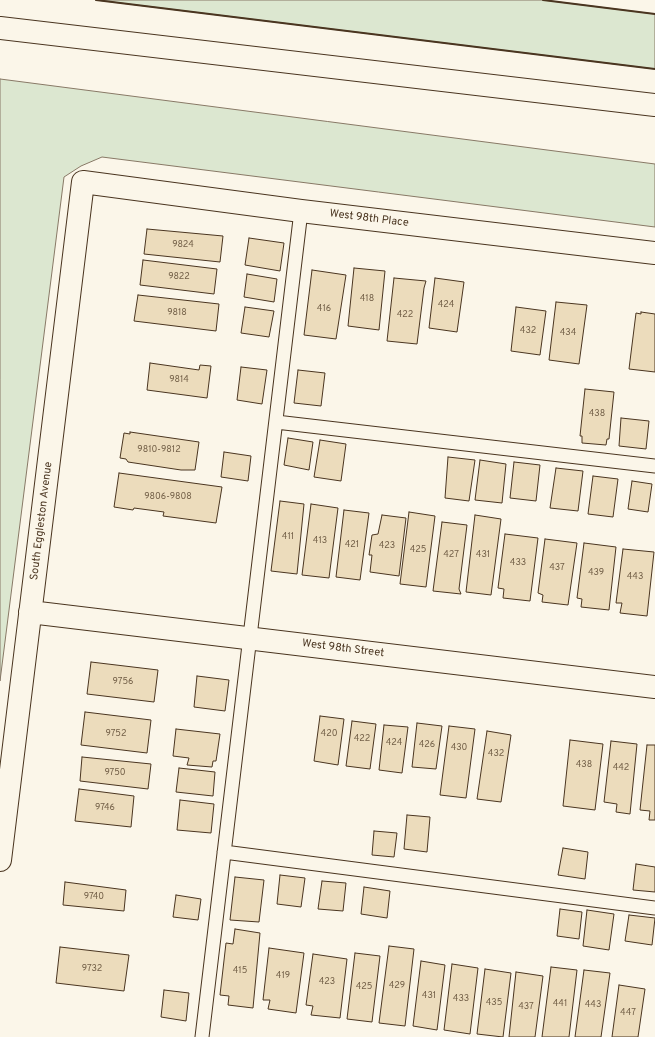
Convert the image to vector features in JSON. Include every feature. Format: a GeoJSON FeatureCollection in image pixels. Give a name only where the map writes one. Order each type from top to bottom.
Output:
{"type":"FeatureCollection","features":[{"type":"Feature","properties":{"kind":"main road"},"geometry":{"type":"LineString","coordinates":[[0,28],[655,105]]}},
{"type":"Feature","properties":{"kind":"main road","name":"West 98th Place"},"geometry":{"type":"LineString","coordinates":[[83,182],[301,211],[655,253]]}},
{"type":"Feature","properties":{"kind":"main road","name":"South Eggleston Avenue"},"geometry":{"type":"LineString","coordinates":[[0,860],[83,182]]}},
{"type":"Feature","properties":{"kind":"main road","name":"West 98th Street"},"geometry":{"type":"LineString","coordinates":[[30,612],[655,687]]}},
{"type":"Feature","properties":{"kind":"lane"},"geometry":{"type":"LineString","coordinates":[[202,1037],[301,211]]}},
{"type":"Feature","properties":{"kind":"lane"},"geometry":{"type":"LineString","coordinates":[[276,422],[655,466]]}},
{"type":"Feature","properties":{"kind":"lane"},"geometry":{"type":"LineString","coordinates":[[224,852],[655,908]]}},
{"type":"Feature","properties":{"kind":"green space"},"geometry":{"type":"Polygon","coordinates":[[[96,0],[543,0],[655,14],[655,69],[96,0]]]}},
{"type":"Feature","properties":{"kind":"green space"},"geometry":{"type":"Polygon","coordinates":[[[0,79],[655,164],[655,227],[102,157],[81,166],[64,177],[0,681],[0,79]]]}},
{"type":"Feature","properties":{"kind":"building"},"geometry":{"type":"Polygon","coordinates":[[[147,229],[223,236],[220,262],[144,254],[147,229]]]}},
{"type":"Feature","properties":{"kind":"building"},"geometry":{"type":"Polygon","coordinates":[[[249,238],[284,243],[280,271],[245,265],[249,238]]]}},
{"type":"Feature","properties":{"kind":"building"},"geometry":{"type":"Polygon","coordinates":[[[143,260],[217,269],[214,294],[140,285],[143,260]]]}},
{"type":"Feature","properties":{"kind":"building"},"geometry":{"type":"Polygon","coordinates":[[[354,268],[385,271],[379,330],[348,326],[354,268]]]}},
{"type":"Feature","properties":{"kind":"building"},"geometry":{"type":"Polygon","coordinates":[[[312,270],[346,275],[336,339],[304,335],[312,270]]]}},
{"type":"Feature","properties":{"kind":"building"},"geometry":{"type":"Polygon","coordinates":[[[247,274],[277,279],[274,302],[244,297],[247,274]]]}},
{"type":"Feature","properties":{"kind":"building"},"geometry":{"type":"Polygon","coordinates":[[[394,278],[426,281],[417,344],[387,341],[394,278]]]}},
{"type":"Feature","properties":{"kind":"building"},"geometry":{"type":"Polygon","coordinates":[[[435,278],[464,282],[457,332],[429,328],[435,278]]]}},
{"type":"Feature","properties":{"kind":"building"},"geometry":{"type":"Polygon","coordinates":[[[138,295],[219,304],[216,331],[134,321],[138,295]]]}},
{"type":"Feature","properties":{"kind":"building"},"geometry":{"type":"Polygon","coordinates":[[[556,302],[587,305],[579,364],[549,360],[556,302]]]}},
{"type":"Feature","properties":{"kind":"building"},"geometry":{"type":"Polygon","coordinates":[[[245,307],[274,311],[269,337],[241,333],[245,307]]]}},
{"type":"Feature","properties":{"kind":"building"},"geometry":{"type":"Polygon","coordinates":[[[516,307],[546,311],[540,355],[511,351],[516,307]]]}},
{"type":"Feature","properties":{"kind":"building"},"geometry":{"type":"Polygon","coordinates":[[[641,312],[655,314],[655,372],[629,369],[636,313],[641,314],[641,312]]]}},
{"type":"Feature","properties":{"kind":"building"},"geometry":{"type":"Polygon","coordinates":[[[150,363],[199,370],[200,365],[211,366],[207,398],[147,390],[150,363]]]}},
{"type":"Feature","properties":{"kind":"building"},"geometry":{"type":"Polygon","coordinates":[[[241,367],[267,370],[262,404],[237,400],[241,367]]]}},
{"type":"Feature","properties":{"kind":"building"},"geometry":{"type":"Polygon","coordinates":[[[298,370],[325,373],[321,406],[294,403],[298,370]]]}},
{"type":"Feature","properties":{"kind":"building"},"geometry":{"type":"Polygon","coordinates":[[[585,389],[614,392],[609,439],[607,439],[606,445],[582,443],[582,436],[580,436],[585,389]]]}},
{"type":"Feature","properties":{"kind":"building"},"geometry":{"type":"Polygon","coordinates":[[[621,418],[649,421],[646,449],[619,446],[621,418]]]}},
{"type":"Feature","properties":{"kind":"building"},"geometry":{"type":"Polygon","coordinates":[[[130,432],[199,442],[195,470],[181,470],[128,462],[126,459],[120,458],[124,433],[130,434],[130,432]]]}},
{"type":"Feature","properties":{"kind":"building"},"geometry":{"type":"Polygon","coordinates":[[[288,438],[313,442],[309,470],[284,465],[288,438]]]}},
{"type":"Feature","properties":{"kind":"building"},"geometry":{"type":"Polygon","coordinates":[[[320,440],[346,444],[341,481],[314,477],[320,440]]]}},
{"type":"Feature","properties":{"kind":"building"},"geometry":{"type":"Polygon","coordinates":[[[224,452],[251,456],[248,481],[221,477],[224,452]]]}},
{"type":"Feature","properties":{"kind":"building"},"geometry":{"type":"Polygon","coordinates":[[[448,457],[475,460],[469,501],[445,498],[448,457]]]}},
{"type":"Feature","properties":{"kind":"building"},"geometry":{"type":"Polygon","coordinates":[[[480,460],[506,464],[502,503],[475,500],[480,460]]]}},
{"type":"Feature","properties":{"kind":"building"},"geometry":{"type":"Polygon","coordinates":[[[514,462],[540,465],[536,501],[510,498],[514,462]]]}},
{"type":"Feature","properties":{"kind":"building"},"geometry":{"type":"Polygon","coordinates":[[[556,468],[583,471],[578,511],[550,508],[556,468]]]}},
{"type":"Feature","properties":{"kind":"building"},"geometry":{"type":"Polygon","coordinates":[[[119,473],[222,487],[216,523],[163,516],[164,512],[114,507],[119,473]]]}},
{"type":"Feature","properties":{"kind":"building"},"geometry":{"type":"Polygon","coordinates":[[[593,476],[618,479],[613,517],[588,514],[593,476]]]}},
{"type":"Feature","properties":{"kind":"building"},"geometry":{"type":"Polygon","coordinates":[[[632,481],[652,484],[648,512],[628,509],[632,481]]]}},
{"type":"Feature","properties":{"kind":"building"},"geometry":{"type":"Polygon","coordinates":[[[280,501],[304,504],[297,574],[271,571],[280,501]]]}},
{"type":"Feature","properties":{"kind":"building"},"geometry":{"type":"Polygon","coordinates":[[[311,504],[338,508],[329,578],[302,575],[311,504]]]}},
{"type":"Feature","properties":{"kind":"building"},"geometry":{"type":"Polygon","coordinates":[[[344,510],[369,513],[360,580],[336,577],[344,510]]]}},
{"type":"Feature","properties":{"kind":"building"},"geometry":{"type":"Polygon","coordinates":[[[409,512],[435,516],[426,587],[400,584],[409,512]]]}},
{"type":"Feature","properties":{"kind":"building"},"geometry":{"type":"Polygon","coordinates":[[[382,515],[406,518],[399,576],[370,572],[372,555],[369,555],[372,535],[378,534],[382,515]]]}},
{"type":"Feature","properties":{"kind":"building"},"geometry":{"type":"Polygon","coordinates":[[[475,515],[501,519],[491,595],[466,592],[475,515]]]}},
{"type":"Feature","properties":{"kind":"building"},"geometry":{"type":"Polygon","coordinates":[[[442,522],[467,525],[459,589],[461,594],[433,591],[442,522]]]}},
{"type":"Feature","properties":{"kind":"building"},"geometry":{"type":"Polygon","coordinates":[[[505,534],[538,538],[530,601],[503,598],[504,589],[498,588],[505,534]]]}},
{"type":"Feature","properties":{"kind":"building"},"geometry":{"type":"Polygon","coordinates":[[[545,539],[577,543],[568,605],[542,602],[543,595],[538,593],[545,539]]]}},
{"type":"Feature","properties":{"kind":"building"},"geometry":{"type":"Polygon","coordinates":[[[584,543],[616,547],[609,610],[581,607],[582,599],[577,598],[584,543]]]}},
{"type":"Feature","properties":{"kind":"building"},"geometry":{"type":"Polygon","coordinates":[[[623,549],[654,552],[647,616],[620,613],[622,603],[616,603],[623,549]]]}},
{"type":"Feature","properties":{"kind":"building"},"geometry":{"type":"Polygon","coordinates":[[[91,662],[158,670],[154,702],[87,694],[91,662]]]}},
{"type":"Feature","properties":{"kind":"building"},"geometry":{"type":"Polygon","coordinates":[[[197,676],[229,680],[225,711],[194,707],[197,676]]]}},
{"type":"Feature","properties":{"kind":"building"},"geometry":{"type":"Polygon","coordinates":[[[85,712],[151,720],[147,753],[81,745],[85,712]]]}},
{"type":"Feature","properties":{"kind":"building"},"geometry":{"type":"Polygon","coordinates":[[[320,716],[344,719],[338,765],[314,761],[320,716]]]}},
{"type":"Feature","properties":{"kind":"building"},"geometry":{"type":"Polygon","coordinates":[[[352,721],[376,724],[370,769],[346,766],[352,721]]]}},
{"type":"Feature","properties":{"kind":"building"},"geometry":{"type":"Polygon","coordinates":[[[417,723],[442,726],[436,769],[412,767],[417,723]]]}},
{"type":"Feature","properties":{"kind":"building"},"geometry":{"type":"Polygon","coordinates":[[[384,725],[408,727],[402,773],[379,770],[384,725]]]}},
{"type":"Feature","properties":{"kind":"building"},"geometry":{"type":"Polygon","coordinates":[[[449,726],[475,729],[466,798],[440,795],[449,726]]]}},
{"type":"Feature","properties":{"kind":"building"},"geometry":{"type":"Polygon","coordinates":[[[176,729],[220,734],[216,761],[213,761],[212,767],[187,765],[189,758],[173,756],[176,729]]]}},
{"type":"Feature","properties":{"kind":"building"},"geometry":{"type":"Polygon","coordinates":[[[487,731],[511,735],[501,802],[477,799],[487,731]]]}},
{"type":"Feature","properties":{"kind":"building"},"geometry":{"type":"Polygon","coordinates":[[[570,740],[603,744],[595,810],[563,806],[570,740]]]}},
{"type":"Feature","properties":{"kind":"building"},"geometry":{"type":"Polygon","coordinates":[[[611,741],[637,744],[630,814],[616,812],[617,804],[604,802],[611,741]]]}},
{"type":"Feature","properties":{"kind":"building"},"geometry":{"type":"Polygon","coordinates":[[[647,745],[655,745],[655,820],[649,820],[650,811],[640,810],[647,745]]]}},
{"type":"Feature","properties":{"kind":"building"},"geometry":{"type":"Polygon","coordinates":[[[82,757],[151,764],[148,789],[80,781],[82,757]]]}},
{"type":"Feature","properties":{"kind":"building"},"geometry":{"type":"Polygon","coordinates":[[[179,768],[215,772],[213,796],[176,792],[179,768]]]}},
{"type":"Feature","properties":{"kind":"building"},"geometry":{"type":"Polygon","coordinates":[[[79,789],[134,796],[131,827],[75,821],[79,789]]]}},
{"type":"Feature","properties":{"kind":"building"},"geometry":{"type":"Polygon","coordinates":[[[180,800],[214,804],[211,833],[177,830],[180,800]]]}},
{"type":"Feature","properties":{"kind":"building"},"geometry":{"type":"Polygon","coordinates":[[[407,815],[430,817],[427,852],[404,849],[407,815]]]}},
{"type":"Feature","properties":{"kind":"building"},"geometry":{"type":"Polygon","coordinates":[[[374,831],[397,833],[394,857],[372,855],[374,831]]]}},
{"type":"Feature","properties":{"kind":"building"},"geometry":{"type":"Polygon","coordinates":[[[563,848],[588,852],[585,879],[558,875],[563,848]]]}},
{"type":"Feature","properties":{"kind":"building"},"geometry":{"type":"Polygon","coordinates":[[[636,864],[655,867],[655,892],[633,890],[636,864]]]}},
{"type":"Feature","properties":{"kind":"building"},"geometry":{"type":"Polygon","coordinates":[[[280,875],[305,878],[301,907],[277,904],[280,875]]]}},
{"type":"Feature","properties":{"kind":"building"},"geometry":{"type":"Polygon","coordinates":[[[235,877],[264,880],[259,922],[230,920],[235,877]]]}},
{"type":"Feature","properties":{"kind":"building"},"geometry":{"type":"Polygon","coordinates":[[[322,881],[346,883],[343,911],[318,909],[322,881]]]}},
{"type":"Feature","properties":{"kind":"building"},"geometry":{"type":"Polygon","coordinates":[[[65,882],[126,890],[124,911],[63,905],[65,882]]]}},
{"type":"Feature","properties":{"kind":"building"},"geometry":{"type":"Polygon","coordinates":[[[364,887],[390,891],[387,918],[361,914],[364,887]]]}},
{"type":"Feature","properties":{"kind":"building"},"geometry":{"type":"Polygon","coordinates":[[[176,895],[201,899],[198,920],[173,917],[176,895]]]}},
{"type":"Feature","properties":{"kind":"building"},"geometry":{"type":"Polygon","coordinates":[[[560,909],[582,912],[579,939],[557,936],[560,909]]]}},
{"type":"Feature","properties":{"kind":"building"},"geometry":{"type":"Polygon","coordinates":[[[587,910],[614,914],[609,950],[583,946],[587,910]]]}},
{"type":"Feature","properties":{"kind":"building"},"geometry":{"type":"Polygon","coordinates":[[[629,915],[655,918],[652,945],[625,941],[629,915]]]}},
{"type":"Feature","properties":{"kind":"building"},"geometry":{"type":"Polygon","coordinates":[[[235,929],[260,933],[253,1008],[228,1005],[229,996],[220,995],[226,943],[233,944],[235,929]]]}},
{"type":"Feature","properties":{"kind":"building"},"geometry":{"type":"Polygon","coordinates":[[[389,946],[414,949],[405,1026],[379,1023],[389,946]]]}},
{"type":"Feature","properties":{"kind":"building"},"geometry":{"type":"Polygon","coordinates":[[[60,947],[129,955],[124,991],[56,983],[60,947]]]}},
{"type":"Feature","properties":{"kind":"building"},"geometry":{"type":"Polygon","coordinates":[[[269,948],[304,953],[296,1013],[268,1009],[270,1000],[263,1000],[269,948]]]}},
{"type":"Feature","properties":{"kind":"building"},"geometry":{"type":"Polygon","coordinates":[[[355,953],[380,956],[372,1022],[347,1019],[355,953]]]}},
{"type":"Feature","properties":{"kind":"building"},"geometry":{"type":"Polygon","coordinates":[[[313,954],[347,959],[340,1018],[311,1015],[313,1006],[306,1005],[313,954]]]}},
{"type":"Feature","properties":{"kind":"building"},"geometry":{"type":"Polygon","coordinates":[[[421,961],[445,965],[437,1030],[413,1026],[421,961]]]}},
{"type":"Feature","properties":{"kind":"building"},"geometry":{"type":"Polygon","coordinates":[[[452,964],[478,968],[470,1034],[444,1030],[452,964]]]}},
{"type":"Feature","properties":{"kind":"building"},"geometry":{"type":"Polygon","coordinates":[[[551,967],[577,970],[569,1037],[542,1037],[551,967]]]}},
{"type":"Feature","properties":{"kind":"building"},"geometry":{"type":"Polygon","coordinates":[[[485,969],[511,973],[503,1037],[477,1034],[485,969]]]}},
{"type":"Feature","properties":{"kind":"building"},"geometry":{"type":"Polygon","coordinates":[[[584,970],[610,973],[601,1037],[575,1037],[584,970]]]}},
{"type":"Feature","properties":{"kind":"building"},"geometry":{"type":"Polygon","coordinates":[[[516,972],[543,976],[535,1037],[509,1037],[516,972]]]}},
{"type":"Feature","properties":{"kind":"building"},"geometry":{"type":"Polygon","coordinates":[[[619,985],[645,989],[638,1037],[612,1037],[619,985]]]}},
{"type":"Feature","properties":{"kind":"building"},"geometry":{"type":"Polygon","coordinates":[[[164,990],[189,993],[186,1021],[161,1017],[164,990]]]}},
{"type":"Feature","properties":{"kind":"wall"},"geometry":{"type":"LineString","coordinates":[[96,0],[655,69]]}},
{"type":"Feature","properties":{"kind":"wall"},"geometry":{"type":"LineString","coordinates":[[543,0],[655,14]]}}]}
